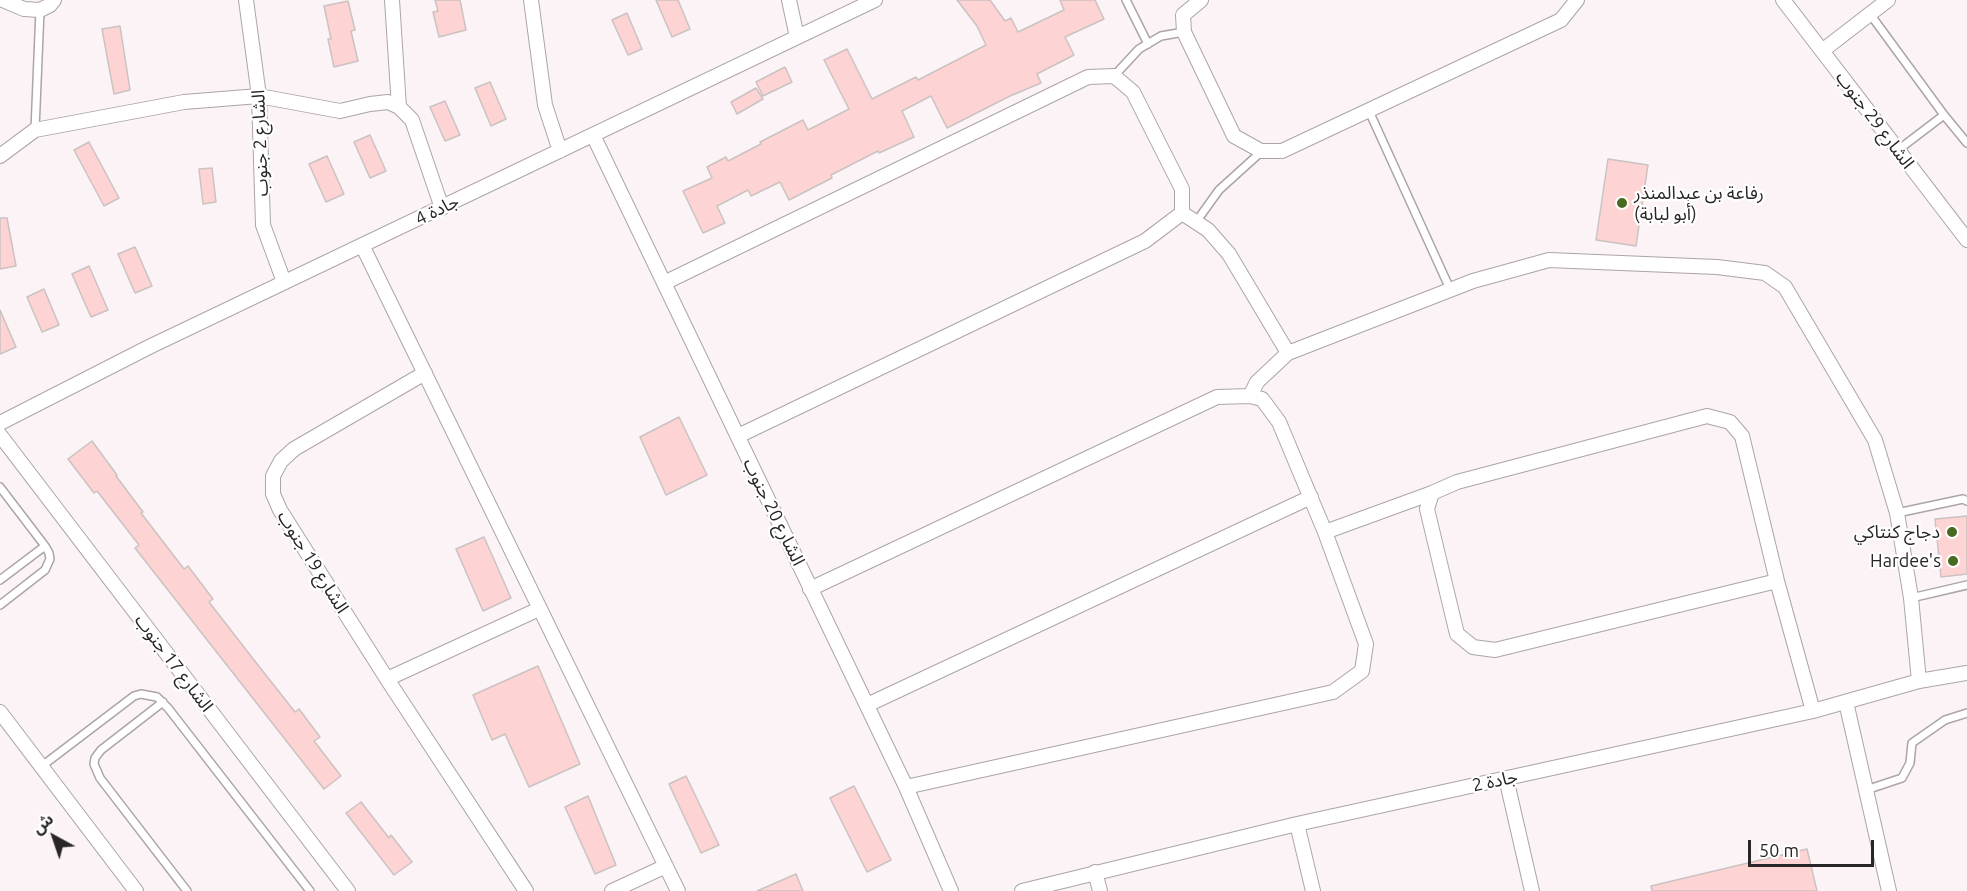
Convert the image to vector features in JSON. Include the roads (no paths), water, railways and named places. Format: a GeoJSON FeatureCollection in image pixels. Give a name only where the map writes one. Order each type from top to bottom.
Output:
{"type":"FeatureCollection","features":[{"type":"Feature","properties":{"kind":"street"},"geometry":{"type":"LineString","coordinates":[[3,0],[24,9],[40,10],[54,0]]}},
{"type":"Feature","properties":{"kind":"street","name":"الشارع 2 جنوب"},"geometry":{"type":"LineString","coordinates":[[246,0],[260,96],[263,225],[284,282]]}},
{"type":"Feature","properties":{"kind":"street"},"geometry":{"type":"LineString","coordinates":[[392,0],[399,107]]}},
{"type":"Feature","properties":{"kind":"street"},"geometry":{"type":"LineString","coordinates":[[531,0],[544,105],[560,151]]}},
{"type":"Feature","properties":{"kind":"street"},"geometry":{"type":"LineString","coordinates":[[789,0],[797,37]]}},
{"type":"Feature","properties":{"kind":"street","name":"جادة 4"},"geometry":{"type":"LineString","coordinates":[[0,423],[149,347],[875,0]]}},
{"type":"Feature","properties":{"kind":"street"},"geometry":{"type":"LineString","coordinates":[[1200,0],[1183,15],[1184,32],[1234,136],[1261,151],[1282,151],[1561,20],[1577,0]]}},
{"type":"Feature","properties":{"kind":"street","name":"الشارع 29 جنوب"},"geometry":{"type":"LineString","coordinates":[[1783,0],[1967,240]]}},
{"type":"Feature","properties":{"kind":"street"},"geometry":{"type":"LineString","coordinates":[[1822,51],[1888,0]]}},
{"type":"Feature","properties":{"kind":"street"},"geometry":{"type":"LineString","coordinates":[[664,283],[1089,77],[1114,76],[1133,92],[1182,189],[1182,213]]}},
{"type":"Feature","properties":{"kind":"street"},"geometry":{"type":"LineString","coordinates":[[0,156],[35,130],[184,102],[260,96],[340,111],[388,102],[399,107],[412,120],[442,208]]}},
{"type":"Feature","properties":{"kind":"street","name":"الشارع 20 جنوب"},"geometry":{"type":"LineString","coordinates":[[593,135],[906,787],[951,891]]}},
{"type":"Feature","properties":{"kind":"street"},"geometry":{"type":"LineString","coordinates":[[1182,213],[1208,230],[1229,254],[1288,354]]}},
{"type":"Feature","properties":{"kind":"street"},"geometry":{"type":"LineString","coordinates":[[738,436],[1145,241],[1182,213]]}},
{"type":"Feature","properties":{"kind":"street"},"geometry":{"type":"LineString","coordinates":[[362,246],[678,891]]}},
{"type":"Feature","properties":{"kind":"street"},"geometry":{"type":"LineString","coordinates":[[1250,396],[1257,382],[1288,354],[1473,281],[1549,260],[1717,267],[1765,273],[1785,287],[1875,440],[1897,513],[1911,598],[1919,681]]}},
{"type":"Feature","properties":{"kind":"street","name":"الشارع 19 جنوب"},"geometry":{"type":"LineString","coordinates":[[425,373],[294,449],[281,460],[273,476],[273,494],[280,510],[387,679],[526,891]]}},
{"type":"Feature","properties":{"kind":"street"},"geometry":{"type":"LineString","coordinates":[[810,589],[1217,397],[1250,396],[1262,399],[1279,422],[1325,532],[1366,644],[1362,671],[1333,692],[906,787]]}},
{"type":"Feature","properties":{"kind":"street"},"geometry":{"type":"LineString","coordinates":[[1325,532],[1457,482],[1707,416],[1730,422],[1742,436],[1813,711]]}},
{"type":"Feature","properties":{"kind":"street","name":"الشارع 17 جنوب"},"geometry":{"type":"LineString","coordinates":[[0,435],[348,891]]}},
{"type":"Feature","properties":{"kind":"street"},"geometry":{"type":"LineString","coordinates":[[1432,493],[1427,509],[1457,634],[1473,647],[1495,650],[1778,581]]}},
{"type":"Feature","properties":{"kind":"street"},"geometry":{"type":"LineString","coordinates":[[867,705],[1311,497]]}},
{"type":"Feature","properties":{"kind":"street"},"geometry":{"type":"LineString","coordinates":[[387,679],[539,609]]}},
{"type":"Feature","properties":{"kind":"street","name":"جادة 2"},"geometry":{"type":"LineString","coordinates":[[1022,891],[1298,824],[1813,711],[1919,681],[1967,673]]}},
{"type":"Feature","properties":{"kind":"street"},"geometry":{"type":"LineString","coordinates":[[1846,702],[1889,891]]}},
{"type":"Feature","properties":{"kind":"street"},"geometry":{"type":"LineString","coordinates":[[0,712],[136,891]]}},
{"type":"Feature","properties":{"kind":"street"},"geometry":{"type":"LineString","coordinates":[[1506,778],[1532,891]]}},
{"type":"Feature","properties":{"kind":"street"},"geometry":{"type":"LineString","coordinates":[[1298,824],[1313,891]]}},
{"type":"Feature","properties":{"kind":"street"},"geometry":{"type":"LineString","coordinates":[[612,891],[666,866]]}},
{"type":"Feature","properties":{"kind":"street"},"geometry":{"type":"LineString","coordinates":[[1095,872],[1100,891]]}},
{"type":"Feature","properties":{"kind":"lane"},"geometry":{"type":"LineString","coordinates":[[1126,0],[1148,44]]}},
{"type":"Feature","properties":{"kind":"lane"},"geometry":{"type":"LineString","coordinates":[[35,130],[40,10]]}},
{"type":"Feature","properties":{"kind":"lane"},"geometry":{"type":"LineString","coordinates":[[1870,14],[1967,143]]}},
{"type":"Feature","properties":{"kind":"lane"},"geometry":{"type":"LineString","coordinates":[[1114,76],[1139,49],[1161,36],[1184,32]]}},
{"type":"Feature","properties":{"kind":"lane"},"geometry":{"type":"LineString","coordinates":[[1369,111],[1450,290]]}},
{"type":"Feature","properties":{"kind":"lane"},"geometry":{"type":"LineString","coordinates":[[1898,150],[1944,115]]}},
{"type":"Feature","properties":{"kind":"lane"},"geometry":{"type":"LineString","coordinates":[[1196,222],[1219,190],[1261,151]]}},
{"type":"Feature","properties":{"kind":"lane"},"geometry":{"type":"LineString","coordinates":[[0,487],[50,553],[45,570],[0,605]]}},
{"type":"Feature","properties":{"kind":"lane"},"geometry":{"type":"LineString","coordinates":[[1897,513],[1963,499],[1967,501]]}},
{"type":"Feature","properties":{"kind":"lane"},"geometry":{"type":"LineString","coordinates":[[0,580],[45,546]]}},
{"type":"Feature","properties":{"kind":"lane"},"geometry":{"type":"LineString","coordinates":[[1911,598],[1967,585]]}},
{"type":"Feature","properties":{"kind":"lane"},"geometry":{"type":"LineString","coordinates":[[42,766],[134,696],[150,694],[163,702],[310,891]]}},
{"type":"Feature","properties":{"kind":"lane"},"geometry":{"type":"LineString","coordinates":[[163,702],[101,750],[94,764],[100,778],[187,891]]}},
{"type":"Feature","properties":{"kind":"lane"},"geometry":{"type":"LineString","coordinates":[[1866,790],[1902,778],[1910,763],[1912,743],[1945,720],[1967,713]]}},
{"type":"Feature","properties":{"kind":"place","name":"رفاعة بن عبدالمنذر (أبو لبابة)"},"geometry":{"type":"Point","coordinates":[1622,203]}},
{"type":"Feature","properties":{"kind":"place","name":"دجاج كنتاكي"},"geometry":{"type":"Point","coordinates":[1952,532]}},
{"type":"Feature","properties":{"kind":"place","name":"Hardee's"},"geometry":{"type":"Point","coordinates":[1953,561]}}]}
